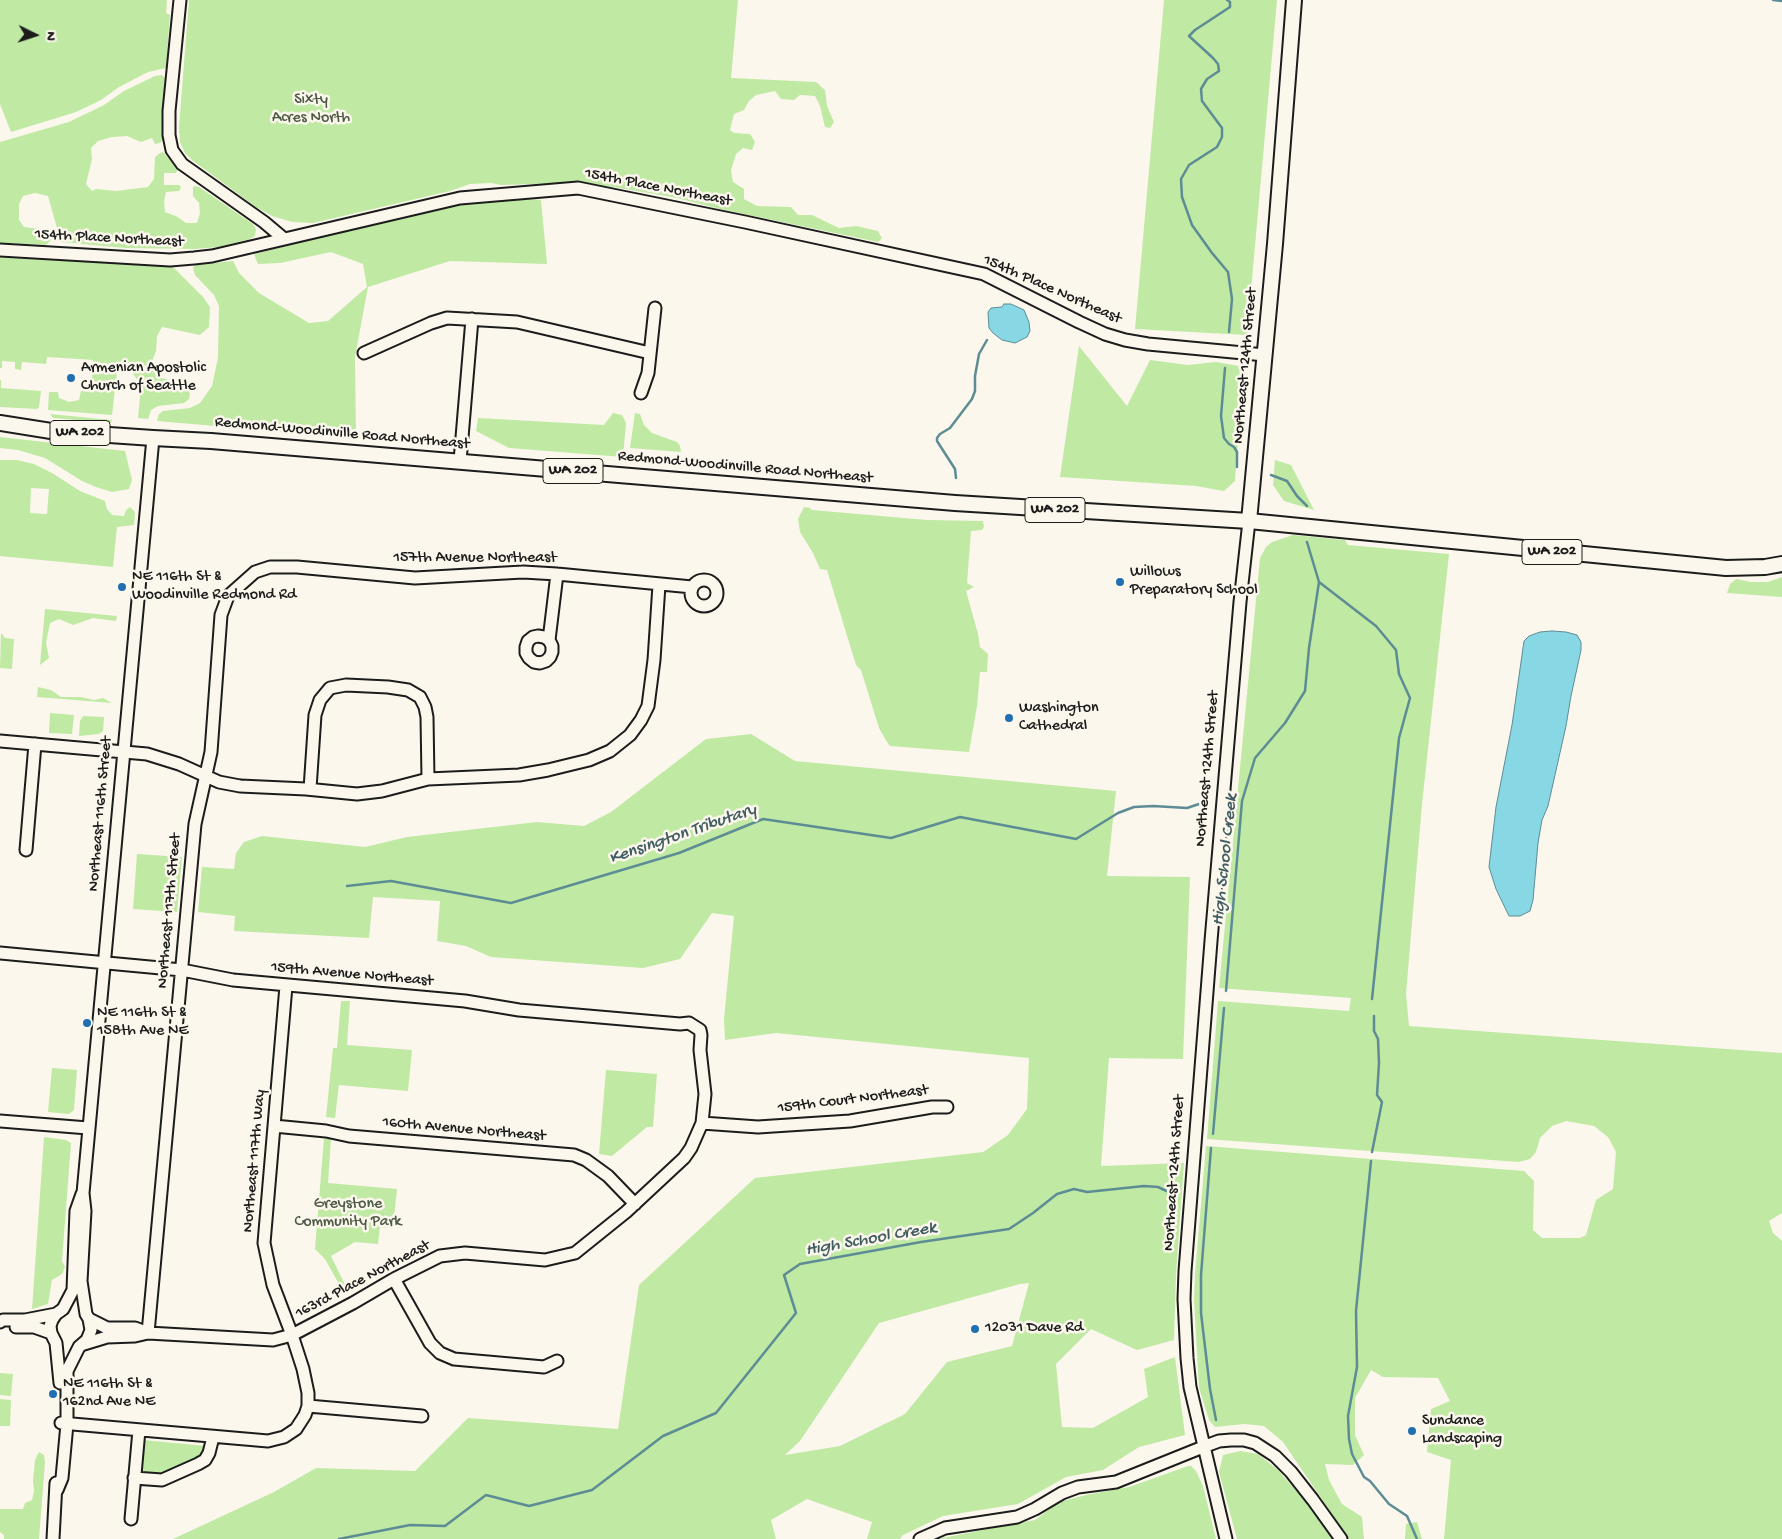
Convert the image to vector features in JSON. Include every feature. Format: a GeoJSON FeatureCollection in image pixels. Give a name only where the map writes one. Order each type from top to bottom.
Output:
{"type":"FeatureCollection","features":[{"type":"Feature","properties":{"kind":"main road","name":"Northeast 124th Street"},"geometry":{"type":"LineString","coordinates":[[1249,521],[1265,354],[1294,0]]}},
{"type":"Feature","properties":{"kind":"main road","name":"Redmond-Woodinville Road Northeast"},"geometry":{"type":"LineString","coordinates":[[0,423],[42,430],[211,441],[955,504],[1249,521]]}},
{"type":"Feature","properties":{"kind":"main road","name":"WA 202"},"geometry":{"type":"LineString","coordinates":[[1249,521],[1726,568],[1765,567],[1782,564]]}},
{"type":"Feature","properties":{"kind":"street"},"geometry":{"type":"LineString","coordinates":[[180,0],[169,111],[169,135],[172,150],[182,164],[264,222],[283,238]]}},
{"type":"Feature","properties":{"kind":"street","name":"154th Place Northeast"},"geometry":{"type":"LineString","coordinates":[[0,250],[180,260],[212,256],[460,198],[578,188],[984,274],[1079,322],[1105,334],[1125,340],[1148,344],[1265,354]]}},
{"type":"Feature","properties":{"kind":"street"},"geometry":{"type":"LineString","coordinates":[[641,393],[648,373],[655,308]]}},
{"type":"Feature","properties":{"kind":"street"},"geometry":{"type":"LineString","coordinates":[[364,353],[431,323],[447,318],[517,322],[650,353]]}},
{"type":"Feature","properties":{"kind":"street"},"geometry":{"type":"LineString","coordinates":[[460,462],[472,319]]}},
{"type":"Feature","properties":{"kind":"street","name":"Northeast 116th Street"},"geometry":{"type":"LineString","coordinates":[[53,1539],[57,1490],[56,1477],[67,1371],[81,1345],[88,1340],[91,1330],[81,1281],[85,1211],[83,1193],[122,752],[153,438]]}},
{"type":"Feature","properties":{"kind":"street","name":"Northeast 124th Street"},"geometry":{"type":"LineString","coordinates":[[1226,1539],[1190,1387],[1187,1358],[1185,1271],[1240,602],[1249,521]]}},
{"type":"Feature","properties":{"kind":"street","name":"157th Avenue Northeast"},"geometry":{"type":"LineString","coordinates":[[236,589],[255,572],[270,567],[297,567],[415,578],[446,578],[492,573],[557,574],[692,587]]}},
{"type":"Feature","properties":{"kind":"street"},"geometry":{"type":"LineString","coordinates":[[549,640],[557,574]]}},
{"type":"Feature","properties":{"kind":"street"},"geometry":{"type":"LineString","coordinates":[[0,741],[147,754],[179,764],[206,778],[240,786],[357,794],[382,791],[428,779],[519,775],[548,770],[589,760],[610,751],[630,735],[648,706],[660,585]]}},
{"type":"Feature","properties":{"kind":"street","name":"Northeast 117th Street"},"geometry":{"type":"LineString","coordinates":[[148,1333],[194,824],[211,752],[221,615],[228,596],[236,589]]}},
{"type":"Feature","properties":{"kind":"street"},"geometry":{"type":"LineString","coordinates":[[310,790],[315,715],[320,700],[330,688],[346,685],[408,690],[420,697],[425,708],[426,717],[428,779]]}},
{"type":"Feature","properties":{"kind":"street"},"geometry":{"type":"LineString","coordinates":[[26,850],[35,744]]}},
{"type":"Feature","properties":{"kind":"street","name":"159th Avenue Northeast"},"geometry":{"type":"LineString","coordinates":[[0,953],[182,970],[233,980],[286,986],[465,1000],[519,1010],[680,1024],[689,1023],[700,1030]]}},
{"type":"Feature","properties":{"kind":"street","name":"Northeast 117th Way"},"geometry":{"type":"LineString","coordinates":[[286,986],[264,1243],[272,1285],[292,1335],[308,1393],[308,1406]]}},
{"type":"Feature","properties":{"kind":"street","name":"163rd Place Northeast"},"geometry":{"type":"LineString","coordinates":[[81,1345],[107,1337],[135,1336],[148,1333],[273,1340],[292,1335],[440,1256],[465,1253],[545,1260],[575,1253],[635,1204],[684,1158],[691,1148],[702,1123],[705,1094],[700,1030]]}},
{"type":"Feature","properties":{"kind":"street","name":"159th Court Northeast"},"geometry":{"type":"LineString","coordinates":[[702,1123],[758,1127],[850,1120],[932,1107],[947,1107]]}},
{"type":"Feature","properties":{"kind":"street"},"geometry":{"type":"LineString","coordinates":[[0,1121],[88,1128]]}},
{"type":"Feature","properties":{"kind":"street","name":"160th Avenue Northeast"},"geometry":{"type":"LineString","coordinates":[[274,1126],[326,1131],[350,1136],[574,1155],[586,1160],[608,1176],[635,1204]]}},
{"type":"Feature","properties":{"kind":"street","name":"Northeast 116th Street"},"geometry":{"type":"LineString","coordinates":[[63,1423],[60,1364],[50,1326],[73,1290],[76,1211],[83,1193]]}},
{"type":"Feature","properties":{"kind":"street"},"geometry":{"type":"LineString","coordinates":[[394,1279],[430,1343],[440,1353],[454,1359],[544,1367],[557,1361]]}},
{"type":"Feature","properties":{"kind":"street"},"geometry":{"type":"LineString","coordinates":[[81,1345],[71,1348],[63,1347],[54,1338],[34,1327],[5,1327],[0,1323],[3,1320],[25,1320],[76,1308],[88,1317]]}},
{"type":"Feature","properties":{"kind":"street","name":"163rd Place Northeast"},"geometry":{"type":"LineString","coordinates":[[88,1317],[107,1328],[135,1328],[148,1333]]}},
{"type":"Feature","properties":{"kind":"street"},"geometry":{"type":"LineString","coordinates":[[63,1423],[268,1441],[284,1437],[296,1429],[308,1406],[422,1416]]}},
{"type":"Feature","properties":{"kind":"street"},"geometry":{"type":"LineString","coordinates":[[131,1519],[139,1430]]}},
{"type":"Feature","properties":{"kind":"street"},"geometry":{"type":"LineString","coordinates":[[134,1478],[162,1480],[198,1464],[205,1460],[210,1453],[213,1437]]}},
{"type":"Feature","properties":{"kind":"street"},"geometry":{"type":"LineString","coordinates":[[920,1539],[945,1528],[1017,1517],[1062,1493],[1078,1487],[1116,1482],[1203,1447],[1220,1441],[1231,1440],[1244,1440],[1255,1443],[1275,1456],[1314,1500],[1341,1539]]}},
{"type":"Feature","properties":{"kind":"green space"},"geometry":{"type":"Polygon","coordinates":[[[0,0],[167,0],[166,13],[170,15],[166,68],[148,72],[119,87],[101,100],[76,112],[11,132],[0,104],[0,0]]]}},
{"type":"Feature","properties":{"kind":"green space","name":"Sixty Acres North"},"geometry":{"type":"Polygon","coordinates":[[[189,0],[738,0],[731,78],[816,82],[825,90],[827,106],[834,122],[830,128],[825,127],[820,106],[815,96],[800,95],[794,100],[781,99],[775,91],[756,95],[749,101],[744,110],[734,114],[730,130],[734,133],[750,134],[755,142],[752,150],[743,148],[736,154],[731,170],[733,182],[744,189],[744,199],[757,206],[791,207],[798,215],[812,215],[839,228],[856,226],[878,231],[882,238],[878,242],[720,209],[677,198],[614,187],[564,183],[470,184],[450,191],[313,223],[292,222],[272,216],[256,207],[192,160],[185,153],[180,142],[179,127],[189,0]]]}},
{"type":"Feature","properties":{"kind":"green space"},"geometry":{"type":"Polygon","coordinates":[[[1164,0],[1277,0],[1247,335],[1135,329],[1164,0]]]}},
{"type":"Feature","properties":{"kind":"green space"},"geometry":{"type":"Polygon","coordinates":[[[162,75],[165,78],[163,140],[155,144],[152,138],[141,142],[127,136],[112,137],[98,141],[91,148],[92,159],[86,184],[92,191],[96,189],[117,191],[148,187],[154,179],[155,157],[163,152],[178,169],[176,173],[164,173],[164,185],[179,185],[181,187],[179,191],[166,192],[164,201],[165,212],[176,216],[186,223],[197,223],[200,213],[199,203],[193,196],[193,188],[194,186],[199,187],[253,224],[256,229],[255,236],[218,247],[195,249],[126,248],[61,242],[48,196],[35,193],[23,196],[19,204],[19,220],[24,227],[49,230],[51,240],[46,245],[0,243],[0,142],[69,122],[104,105],[124,91],[155,76],[162,75]]]}},
{"type":"Feature","properties":{"kind":"green space"},"geometry":{"type":"Polygon","coordinates":[[[520,198],[541,200],[547,264],[450,261],[368,287],[355,357],[356,438],[157,421],[159,414],[163,411],[190,408],[200,403],[212,386],[218,358],[219,306],[214,295],[195,275],[193,268],[195,265],[233,261],[239,273],[259,293],[309,323],[328,321],[367,287],[363,264],[331,252],[280,263],[258,264],[254,254],[453,205],[520,198]]]}},
{"type":"Feature","properties":{"kind":"green space"},"geometry":{"type":"Polygon","coordinates":[[[0,257],[173,267],[203,297],[210,307],[209,327],[200,335],[162,327],[157,336],[156,351],[151,364],[155,373],[162,378],[170,380],[172,387],[187,389],[190,394],[189,399],[184,403],[158,406],[151,410],[148,419],[138,418],[140,384],[132,372],[117,372],[112,415],[48,410],[49,392],[58,392],[59,398],[69,402],[79,400],[81,391],[91,392],[93,360],[47,357],[46,364],[22,362],[21,370],[15,369],[15,362],[2,361],[2,368],[0,368],[0,257]]]}},
{"type":"Feature","properties":{"kind":"green space"},"geometry":{"type":"Polygon","coordinates":[[[1079,346],[1127,406],[1150,360],[1188,365],[1216,362],[1239,366],[1242,389],[1235,481],[1224,491],[1196,486],[1060,477],[1079,346]]]}},
{"type":"Feature","properties":{"kind":"green space"},"geometry":{"type":"Polygon","coordinates":[[[0,380],[1,388],[41,391],[39,407],[37,409],[0,407],[0,380]]]}},
{"type":"Feature","properties":{"kind":"green space"},"geometry":{"type":"Polygon","coordinates":[[[613,413],[622,415],[626,423],[623,457],[509,448],[476,431],[478,418],[604,425],[613,413]]]}},
{"type":"Feature","properties":{"kind":"green space"},"geometry":{"type":"Polygon","coordinates":[[[635,413],[640,414],[644,425],[652,433],[677,442],[681,452],[630,448],[635,413]]]}},
{"type":"Feature","properties":{"kind":"green space"},"geometry":{"type":"Polygon","coordinates":[[[50,414],[112,420],[111,423],[53,418],[50,414]]]}},
{"type":"Feature","properties":{"kind":"green space"},"geometry":{"type":"Polygon","coordinates":[[[0,437],[125,451],[132,480],[129,489],[112,492],[96,487],[82,481],[45,458],[18,450],[0,448],[0,437]]]}},
{"type":"Feature","properties":{"kind":"green space"},"geometry":{"type":"Polygon","coordinates":[[[0,460],[17,460],[34,464],[80,491],[105,501],[107,509],[112,515],[124,516],[126,510],[130,507],[135,512],[134,525],[117,527],[113,567],[0,556],[0,460]],[[31,488],[30,513],[47,514],[49,489],[31,488]]]}},
{"type":"Feature","properties":{"kind":"green space"},"geometry":{"type":"Polygon","coordinates":[[[1275,460],[1291,465],[1314,510],[1284,501],[1273,485],[1275,460]]]}},
{"type":"Feature","properties":{"kind":"green space"},"geometry":{"type":"Polygon","coordinates":[[[804,507],[812,510],[927,520],[983,521],[984,527],[982,530],[971,531],[967,583],[974,587],[966,591],[980,647],[988,654],[987,672],[980,672],[977,706],[969,752],[890,746],[887,742],[879,728],[861,670],[856,665],[827,570],[820,569],[800,532],[798,519],[804,507]]]}},
{"type":"Feature","properties":{"kind":"green space"},"geometry":{"type":"Polygon","coordinates":[[[1293,535],[1345,540],[1348,545],[1449,554],[1422,804],[1406,994],[1409,1026],[1782,1053],[1782,1213],[1769,1221],[1773,1233],[1782,1241],[1782,1539],[1444,1539],[1451,1460],[1427,1452],[1431,1409],[1450,1401],[1438,1378],[1383,1377],[1371,1370],[1355,1398],[1355,1435],[1364,1455],[1353,1465],[1325,1464],[1329,1480],[1342,1504],[1362,1517],[1364,1539],[1349,1539],[1283,1442],[1264,1426],[1244,1424],[1215,1427],[1209,1420],[1199,1388],[1194,1300],[1206,1146],[1524,1171],[1534,1181],[1533,1230],[1542,1238],[1580,1238],[1586,1235],[1596,1200],[1613,1189],[1616,1152],[1608,1137],[1594,1126],[1566,1121],[1552,1126],[1540,1138],[1536,1152],[1530,1159],[1519,1162],[1207,1139],[1218,1001],[1349,1011],[1351,998],[1219,988],[1260,558],[1266,547],[1272,542],[1293,535]]]}},
{"type":"Feature","properties":{"kind":"green space"},"geometry":{"type":"Polygon","coordinates":[[[1782,577],[1782,597],[1727,593],[1730,584],[1736,579],[1751,582],[1768,582],[1782,577]]]}},
{"type":"Feature","properties":{"kind":"green space"},"geometry":{"type":"Polygon","coordinates":[[[45,609],[117,616],[116,621],[93,618],[73,625],[59,619],[50,623],[46,643],[49,658],[40,665],[45,609]]]}},
{"type":"Feature","properties":{"kind":"green space"},"geometry":{"type":"Polygon","coordinates":[[[1,633],[5,638],[14,639],[12,669],[0,668],[1,633]]]}},
{"type":"Feature","properties":{"kind":"green space"},"geometry":{"type":"Polygon","coordinates":[[[38,687],[51,690],[61,697],[81,697],[94,700],[103,698],[112,703],[37,697],[38,687]]]}},
{"type":"Feature","properties":{"kind":"green space"},"geometry":{"type":"Polygon","coordinates":[[[50,713],[74,715],[72,734],[49,733],[50,713]]]}},
{"type":"Feature","properties":{"kind":"green space"},"geometry":{"type":"Polygon","coordinates":[[[83,716],[104,717],[103,731],[99,734],[79,736],[80,721],[83,716]]]}},
{"type":"Feature","properties":{"kind":"green space"},"geometry":{"type":"Polygon","coordinates":[[[751,734],[795,761],[1116,791],[1107,876],[1190,877],[1183,1059],[1109,1058],[1101,1166],[1184,1163],[1176,1274],[1174,1340],[1137,1350],[1091,1329],[1056,1364],[1062,1427],[1093,1428],[1148,1397],[1144,1369],[1175,1357],[1185,1435],[1139,1447],[1103,1470],[1066,1477],[1018,1504],[943,1516],[903,1535],[900,1539],[867,1539],[872,1522],[807,1499],[771,1520],[776,1539],[173,1539],[274,1492],[316,1468],[415,1471],[468,1418],[618,1429],[639,1285],[755,1178],[983,1152],[1008,1135],[1027,1109],[1029,1058],[776,1033],[725,1040],[724,1019],[734,916],[712,913],[680,959],[643,968],[491,957],[466,946],[437,941],[440,901],[373,897],[369,938],[234,931],[235,916],[198,912],[202,867],[234,869],[236,853],[244,842],[262,836],[365,847],[407,837],[537,822],[584,826],[611,812],[706,739],[751,734]],[[1029,1283],[879,1323],[800,1441],[785,1455],[840,1446],[905,1414],[947,1362],[1012,1346],[1029,1283]]]}},
{"type":"Feature","properties":{"kind":"green space"},"geometry":{"type":"Polygon","coordinates":[[[137,854],[182,857],[177,912],[133,909],[137,854]]]}},
{"type":"Feature","properties":{"kind":"green space"},"geometry":{"type":"Polygon","coordinates":[[[341,1001],[350,1001],[347,1045],[412,1050],[408,1091],[339,1085],[335,1118],[326,1117],[333,1048],[337,1048],[341,1001]]]}},
{"type":"Feature","properties":{"kind":"green space"},"geometry":{"type":"Polygon","coordinates":[[[52,1068],[77,1070],[74,1110],[69,1114],[48,1112],[52,1068]]]}},
{"type":"Feature","properties":{"kind":"green space"},"geometry":{"type":"Polygon","coordinates":[[[606,1070],[657,1074],[653,1127],[647,1127],[612,1156],[599,1154],[606,1070]]]}},
{"type":"Feature","properties":{"kind":"green space"},"geometry":{"type":"Polygon","coordinates":[[[44,1137],[66,1140],[71,1143],[62,1261],[65,1267],[62,1274],[52,1280],[48,1304],[32,1309],[44,1137]]]}},
{"type":"Feature","properties":{"kind":"green space","name":"Greystone Community Park"},"geometry":{"type":"Polygon","coordinates":[[[324,1138],[331,1139],[328,1183],[397,1189],[393,1228],[380,1227],[378,1244],[355,1242],[331,1256],[348,1291],[344,1293],[325,1259],[315,1249],[324,1138]]]}},
{"type":"Feature","properties":{"kind":"green space"},"geometry":{"type":"Polygon","coordinates":[[[0,1373],[13,1374],[11,1396],[0,1395],[0,1373]]]}},
{"type":"Feature","properties":{"kind":"green space"},"geometry":{"type":"Polygon","coordinates":[[[0,1399],[11,1400],[10,1426],[0,1426],[0,1399]]]}},
{"type":"Feature","properties":{"kind":"green space"},"geometry":{"type":"Polygon","coordinates":[[[143,1440],[206,1446],[204,1454],[198,1458],[165,1474],[157,1475],[148,1474],[143,1471],[141,1465],[143,1440]]]}},
{"type":"Feature","properties":{"kind":"green space"},"geometry":{"type":"Polygon","coordinates":[[[1240,1451],[1258,1454],[1278,1470],[1310,1507],[1333,1539],[1237,1539],[1219,1472],[1223,1455],[1240,1451]]]}},
{"type":"Feature","properties":{"kind":"green space"},"geometry":{"type":"Polygon","coordinates":[[[39,1452],[44,1455],[45,1462],[39,1539],[4,1539],[4,1535],[0,1532],[0,1509],[23,1509],[25,1503],[32,1500],[35,1460],[39,1452]]]}},
{"type":"Feature","properties":{"kind":"green space"},"geometry":{"type":"Polygon","coordinates":[[[1191,1466],[1196,1471],[1203,1486],[1216,1539],[937,1539],[1035,1520],[1059,1502],[1129,1487],[1191,1466]]]}},
{"type":"Feature","properties":{"kind":"green space"},"geometry":{"type":"Polygon","coordinates":[[[1417,1522],[1422,1539],[1405,1539],[1406,1524],[1417,1522]]]}},
{"type":"Feature","properties":{"kind":"water"},"geometry":{"type":"Polygon","coordinates":[[[1004,304],[1011,304],[1024,310],[1029,322],[1030,331],[1027,337],[1015,343],[1002,340],[989,328],[988,312],[991,308],[1002,307],[1004,304]]]}},
{"type":"Feature","properties":{"kind":"water"},"geometry":{"type":"Polygon","coordinates":[[[1552,631],[1577,635],[1581,642],[1581,650],[1548,806],[1542,820],[1533,900],[1530,911],[1520,916],[1509,916],[1496,889],[1489,867],[1496,807],[1512,725],[1524,641],[1529,636],[1540,632],[1552,631]]]}},
{"type":"Feature","properties":{"kind":"waterway","name":"High School Creek"},"geometry":{"type":"LineString","coordinates":[[1227,0],[1230,2],[1230,7],[1189,36],[1218,64],[1219,71],[1207,79],[1201,89],[1202,101],[1222,128],[1222,137],[1217,147],[1189,165],[1181,179],[1182,197],[1192,225],[1228,272],[1232,299],[1229,332]]}},
{"type":"Feature","properties":{"kind":"waterway"},"geometry":{"type":"LineString","coordinates":[[1773,0],[1782,1]]}},
{"type":"Feature","properties":{"kind":"waterway"},"geometry":{"type":"LineString","coordinates":[[956,478],[955,469],[937,441],[937,438],[950,428],[972,399],[975,391],[975,376],[979,354],[987,340]]}},
{"type":"Feature","properties":{"kind":"waterway","name":"High School Creek"},"geometry":{"type":"LineString","coordinates":[[1225,368],[1221,416],[1224,438],[1237,452],[1237,467]]}},
{"type":"Feature","properties":{"kind":"waterway","name":"High School Creek"},"geometry":{"type":"LineString","coordinates":[[1271,475],[1287,481],[1297,496],[1307,506]]}},
{"type":"Feature","properties":{"kind":"waterway","name":"High School Creek"},"geometry":{"type":"LineString","coordinates":[[1226,991],[1242,801],[1255,758],[1285,723],[1305,691],[1309,648],[1319,582],[1307,542]]}},
{"type":"Feature","properties":{"kind":"waterway"},"geometry":{"type":"LineString","coordinates":[[1319,582],[1376,626],[1396,650],[1399,674],[1410,698],[1399,738],[1372,999]]}},
{"type":"Feature","properties":{"kind":"waterway","name":"Kensington Tributary"},"geometry":{"type":"LineString","coordinates":[[347,886],[391,881],[511,903],[679,853],[763,819],[891,838],[960,817],[1076,839],[1118,813],[1134,807],[1187,808],[1199,804]]}},
{"type":"Feature","properties":{"kind":"waterway","name":"High School Creek"},"geometry":{"type":"LineString","coordinates":[[1213,1134],[1224,1008]]}},
{"type":"Feature","properties":{"kind":"waterway"},"geometry":{"type":"LineString","coordinates":[[1372,1152],[1382,1102],[1377,1095],[1379,1063],[1378,1039],[1374,1031],[1374,1016]]}},
{"type":"Feature","properties":{"kind":"waterway"},"geometry":{"type":"LineString","coordinates":[[1211,1148],[1201,1275],[1201,1313],[1210,1389],[1216,1420]]}},
{"type":"Feature","properties":{"kind":"waterway"},"geometry":{"type":"LineString","coordinates":[[1371,1161],[1356,1311],[1357,1367],[1348,1416],[1349,1439],[1352,1454],[1364,1477],[1370,1481],[1389,1504],[1407,1516],[1417,1539]]}},
{"type":"Feature","properties":{"kind":"waterway","name":"High School Creek"},"geometry":{"type":"LineString","coordinates":[[339,1539],[410,1525],[445,1526],[486,1495],[529,1506],[592,1490],[663,1436],[716,1413],[796,1313],[784,1275],[800,1264],[921,1242],[1009,1229],[1057,1194],[1074,1189],[1087,1192],[1144,1186],[1158,1187],[1173,1194]]}},
{"type":"Feature","properties":{"kind":"place","name":"Armenian Apostolic Church of Seattle"},"geometry":{"type":"Point","coordinates":[71,378]}},
{"type":"Feature","properties":{"kind":"place","name":"Willows Preparatory School"},"geometry":{"type":"Point","coordinates":[1120,582]}},
{"type":"Feature","properties":{"kind":"place","name":"NE 116th St & Woodinville Redmond Rd"},"geometry":{"type":"Point","coordinates":[122,587]}},
{"type":"Feature","properties":{"kind":"place","name":"Washington Cathedral"},"geometry":{"type":"Point","coordinates":[1009,718]}},
{"type":"Feature","properties":{"kind":"place","name":"NE 116th St & 158th Ave NE"},"geometry":{"type":"Point","coordinates":[87,1023]}},
{"type":"Feature","properties":{"kind":"place","name":"12031 Dave Rd"},"geometry":{"type":"Point","coordinates":[975,1329]}},
{"type":"Feature","properties":{"kind":"place","name":"NE 116th St & 162nd Ave NE"},"geometry":{"type":"Point","coordinates":[53,1394]}},
{"type":"Feature","properties":{"kind":"place","name":"Sundance Landscaping"},"geometry":{"type":"Point","coordinates":[1412,1431]}}]}
